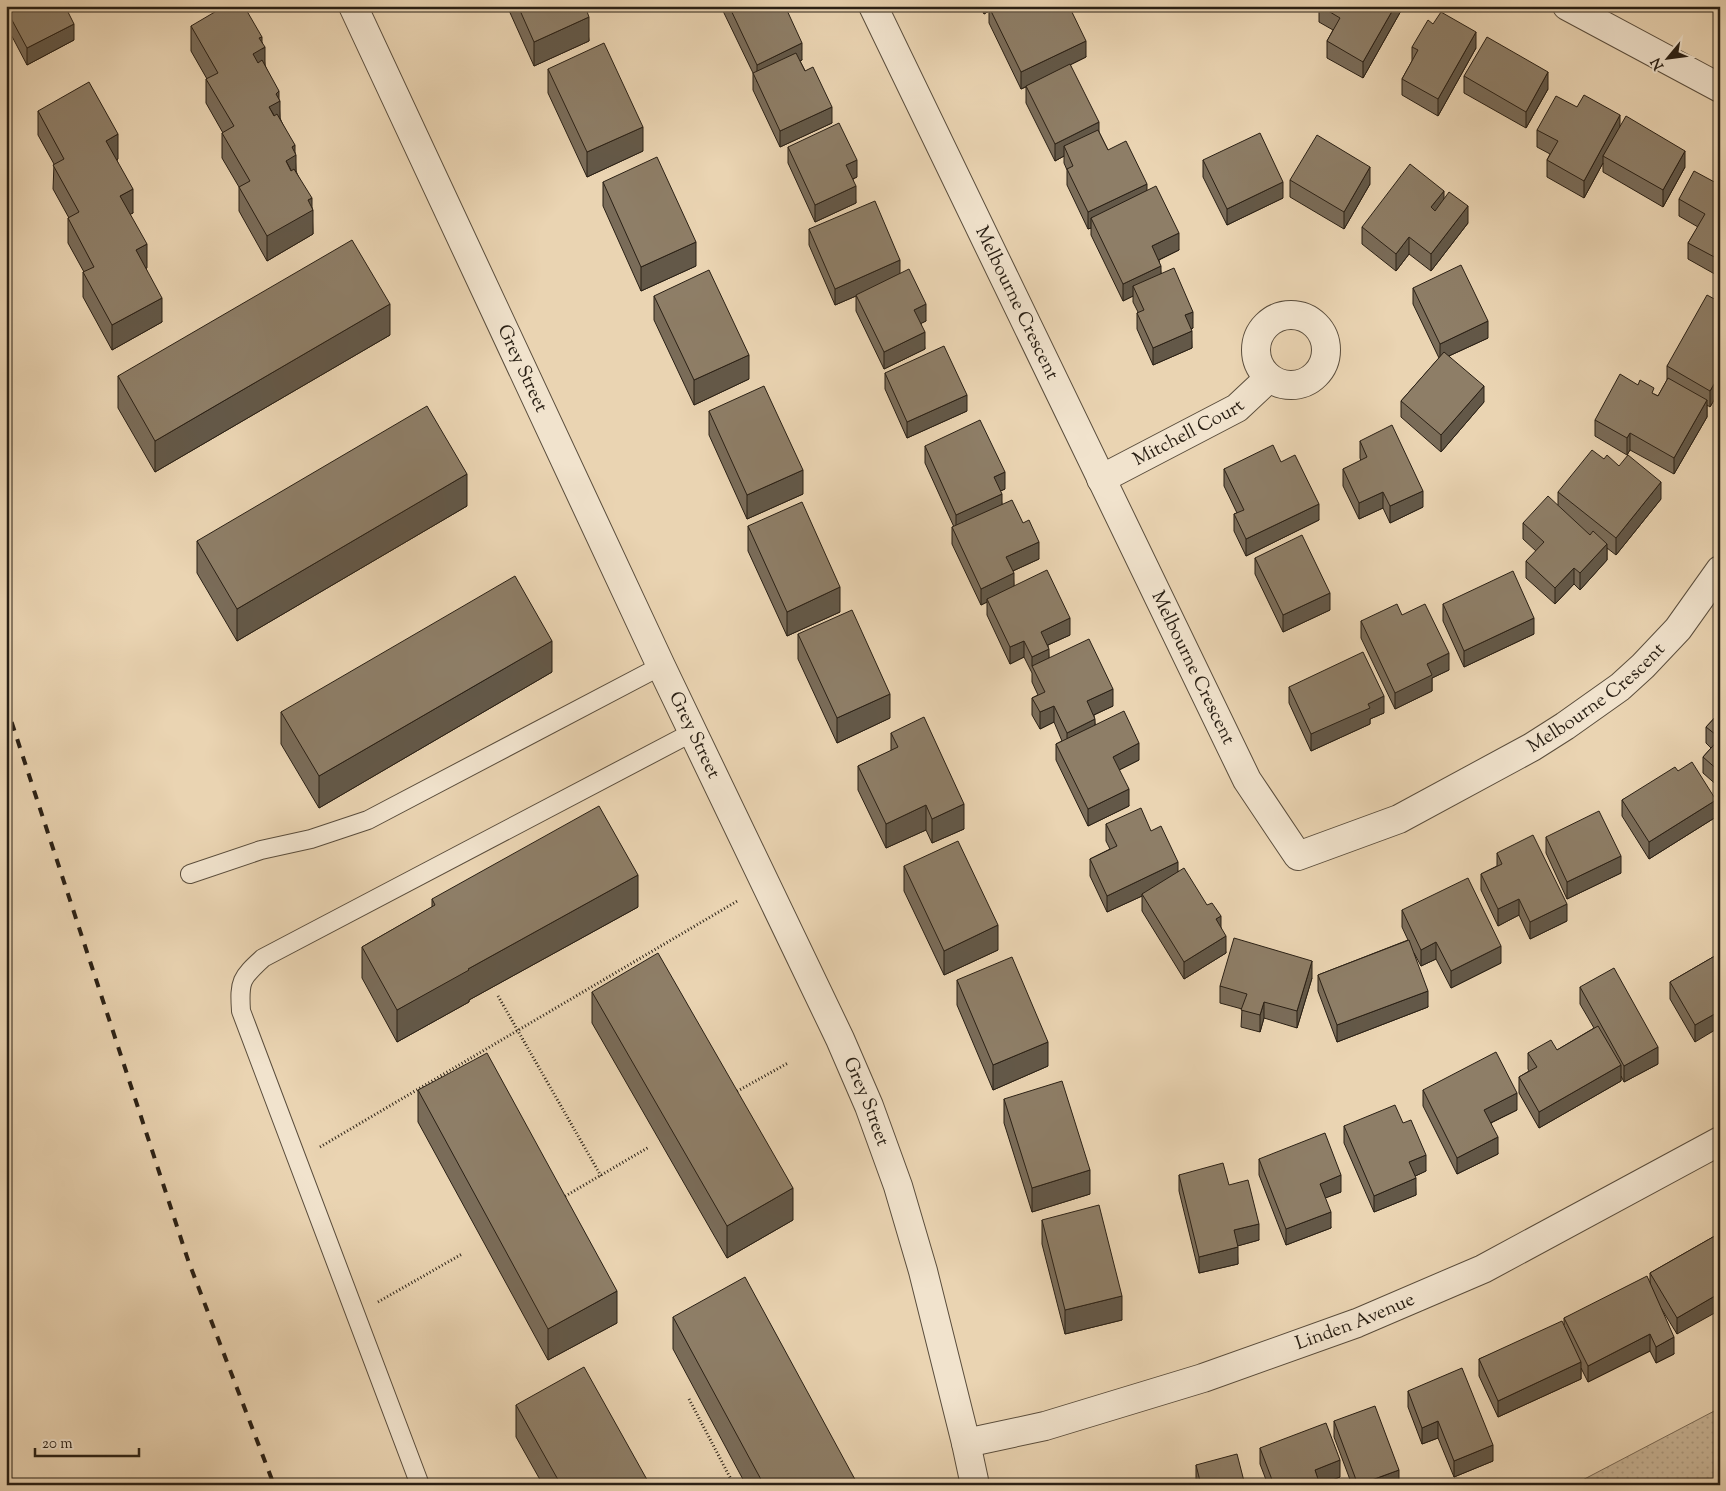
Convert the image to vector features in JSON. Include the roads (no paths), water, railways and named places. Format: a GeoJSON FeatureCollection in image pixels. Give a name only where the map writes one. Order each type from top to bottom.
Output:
{"type":"FeatureCollection","features":[{"type":"Feature","properties":{"kind":"street","name":"Grey Street"},"geometry":{"type":"LineString","coordinates":[[353,6],[661,666],[840,1039],[869,1106],[898,1186],[923,1271],[975,1485]]}},
{"type":"Feature","properties":{"kind":"street","name":"Melbourne Crescent"},"geometry":{"type":"LineString","coordinates":[[873,6],[1247,780],[1298,856],[1399,819],[1532,747],[1565,726],[1614,691],[1643,666],[1678,629],[1720,570]]}},
{"type":"Feature","properties":{"kind":"street"},"geometry":{"type":"LineString","coordinates":[[1567,6],[1720,88]]}},
{"type":"Feature","properties":{"kind":"street","name":"Mitchell Court"},"geometry":{"type":"LineString","coordinates":[[1102,479],[1237,408],[1269,378]]}},
{"type":"Feature","properties":{"kind":"street","name":"Linden Avenue"},"geometry":{"type":"LineString","coordinates":[[966,1443],[1045,1426],[1203,1378],[1357,1323],[1483,1269],[1720,1141]]}},
{"type":"Feature","properties":{"kind":"lane"},"geometry":{"type":"LineString","coordinates":[[190,874],[262,850],[311,839],[368,820],[661,666]]}},
{"type":"Feature","properties":{"kind":"lane"},"geometry":{"type":"LineString","coordinates":[[420,1485],[242,1011],[240,992],[245,974],[263,958],[693,732]]}},
{"type":"Feature","properties":{"kind":"railway"},"geometry":{"type":"LineString","coordinates":[[6,705],[188,1260],[274,1485]]}}]}
